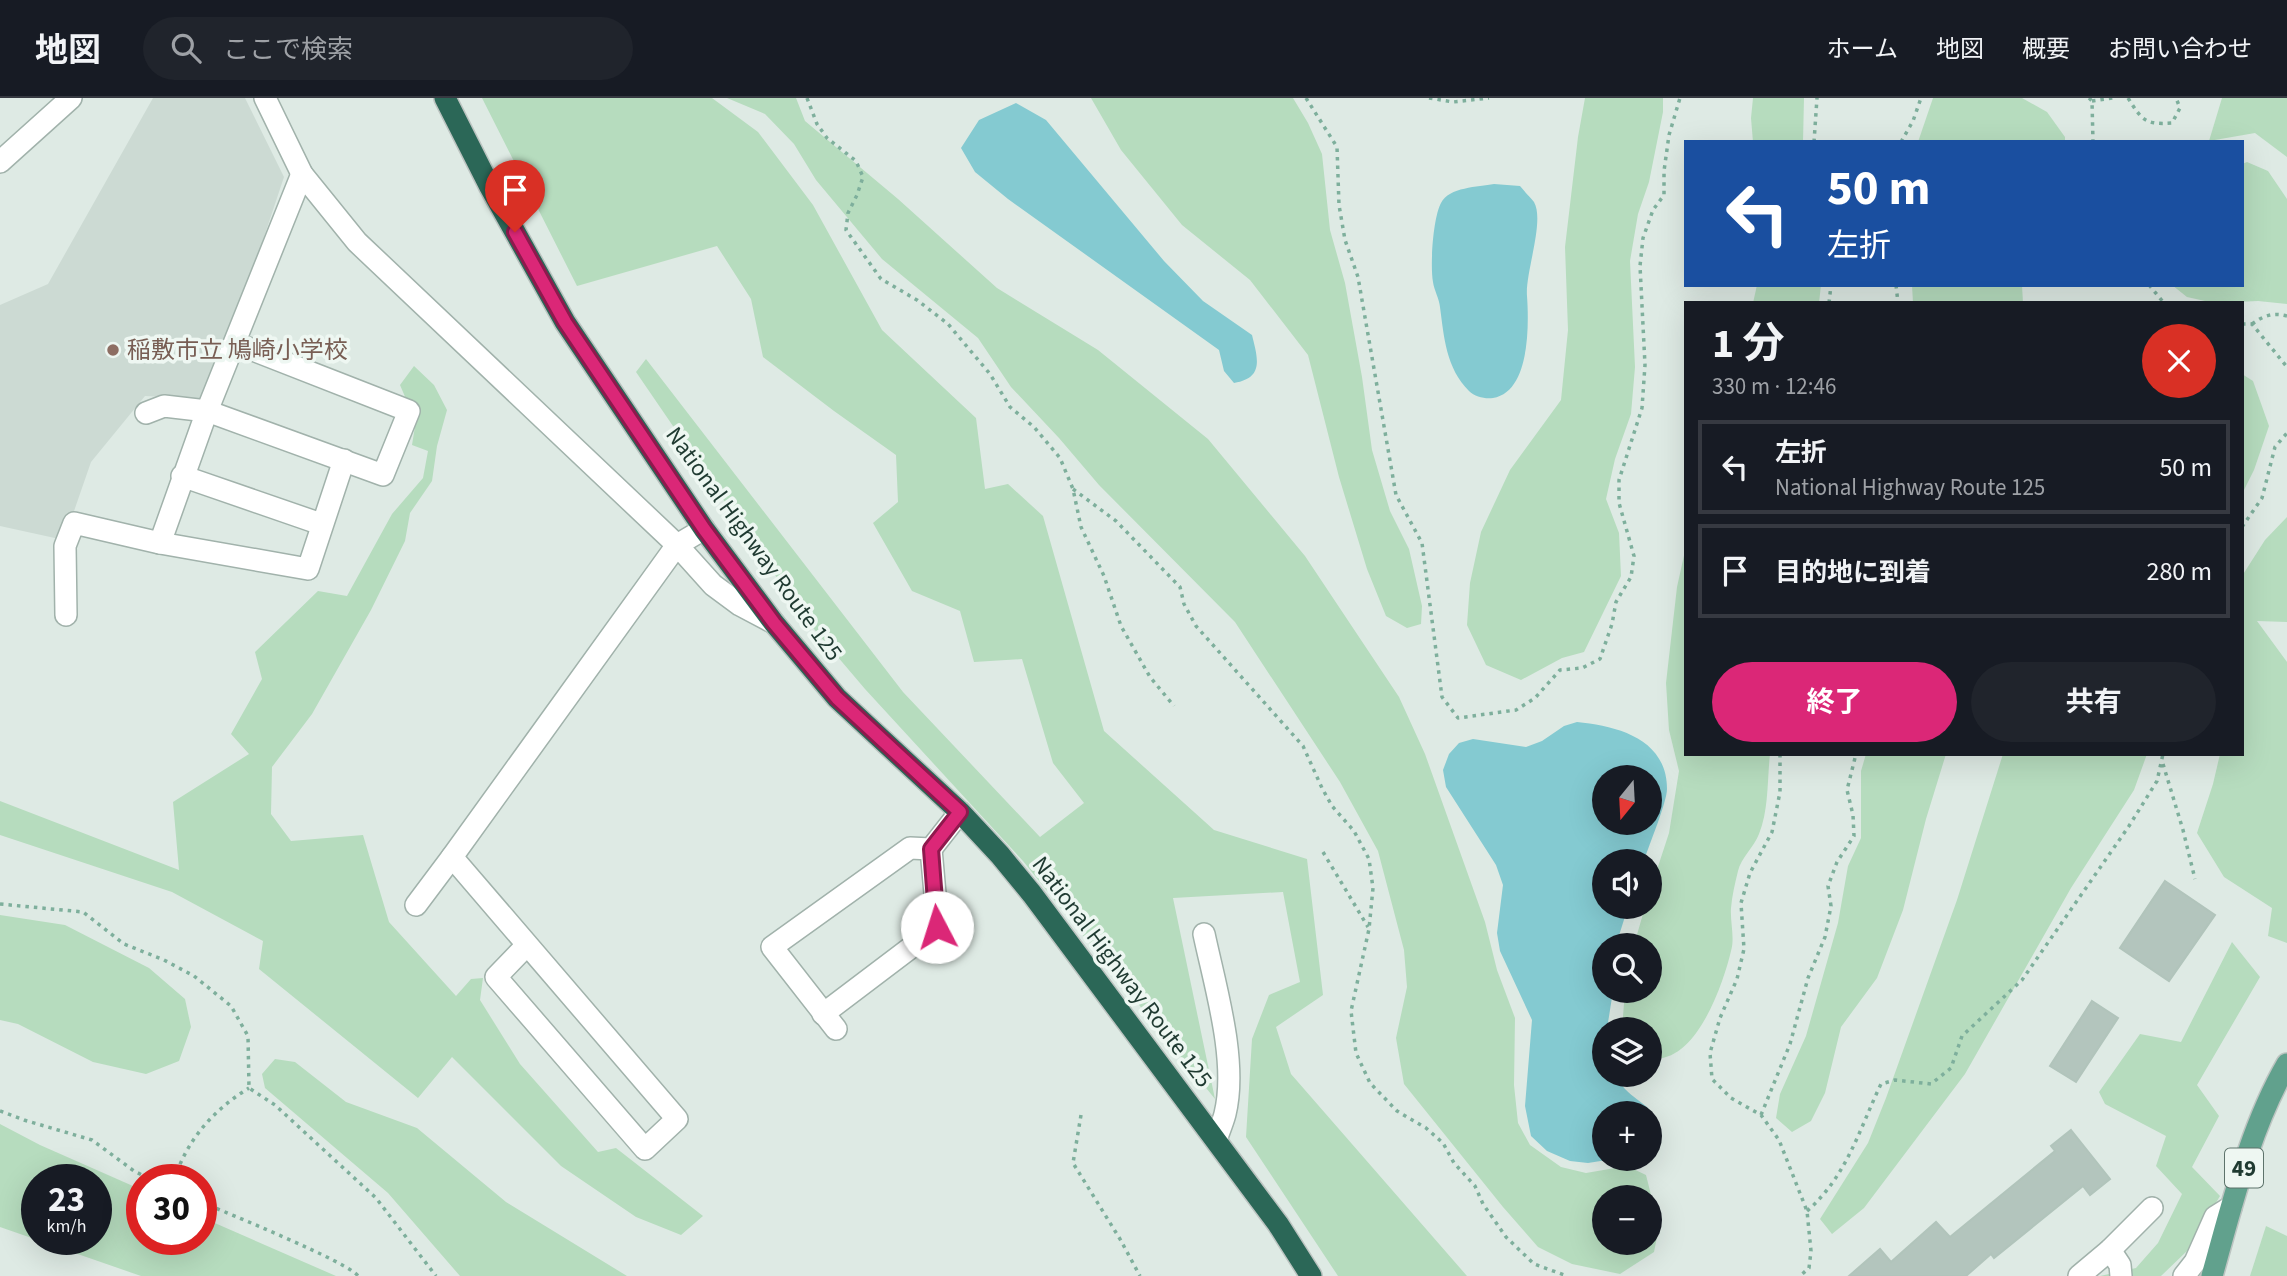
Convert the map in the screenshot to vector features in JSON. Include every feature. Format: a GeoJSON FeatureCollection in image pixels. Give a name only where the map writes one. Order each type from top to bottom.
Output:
{"type":"FeatureCollection","features":[{"type":"Feature","properties":{"kind":"highway","name":"National Highway Route 125"},"geometry":{"type":"LineString","coordinates":[[445,98],[490,187],[565,322],[704,529],[774,623],[837,698],[960,812],[1032,894],[1278,1224],[1311,1276]]}},
{"type":"Feature","properties":{"kind":"main road","name":"49"},"geometry":{"type":"LineString","coordinates":[[2211,1276],[2265,1108],[2287,1064]]}},
{"type":"Feature","properties":{"kind":"street"},"geometry":{"type":"LineString","coordinates":[[0,162],[71,98]]}},
{"type":"Feature","properties":{"kind":"street"},"geometry":{"type":"LineString","coordinates":[[265,98],[302,174],[357,242],[677,545],[713,585],[740,605],[774,623]]}},
{"type":"Feature","properties":{"kind":"street"},"geometry":{"type":"LineString","coordinates":[[160,543],[207,411],[302,174]]}},
{"type":"Feature","properties":{"kind":"street"},"geometry":{"type":"LineString","coordinates":[[146,413],[164,406],[207,411],[383,475],[409,411],[235,343]]}},
{"type":"Feature","properties":{"kind":"street"},"geometry":{"type":"LineString","coordinates":[[66,615],[65,547],[74,523],[160,543],[308,569],[344,460]]}},
{"type":"Feature","properties":{"kind":"street"},"geometry":{"type":"LineString","coordinates":[[183,476],[321,524]]}},
{"type":"Feature","properties":{"kind":"street"},"geometry":{"type":"LineString","coordinates":[[416,905],[677,545],[704,529]]}},
{"type":"Feature","properties":{"kind":"street"},"geometry":{"type":"LineString","coordinates":[[931,849],[910,848],[772,947],[830,1022],[937,927],[931,849],[960,812]]}},
{"type":"Feature","properties":{"kind":"street"},"geometry":{"type":"LineString","coordinates":[[452,858],[527,945],[677,1119],[645,1149],[496,977],[527,945]]}},
{"type":"Feature","properties":{"kind":"street"},"geometry":{"type":"LineString","coordinates":[[1204,934],[1224,1029],[1229,1076],[1226,1112],[1216,1140]]}},
{"type":"Feature","properties":{"kind":"street"},"geometry":{"type":"LineString","coordinates":[[2184,1276],[2195,1262],[2216,1217],[2231,1207]]}},
{"type":"Feature","properties":{"kind":"street"},"geometry":{"type":"LineString","coordinates":[[2079,1276],[2110,1250],[2152,1208]]}},
{"type":"Feature","properties":{"kind":"street"},"geometry":{"type":"LineString","coordinates":[[2110,1250],[2120,1265],[2121,1276]]}},
{"type":"Feature","properties":{"kind":"path"},"geometry":{"type":"LineString","coordinates":[[807,98],[817,124],[827,138],[856,161],[863,177],[848,213],[846,230],[881,279],[917,300],[948,324],[990,374],[1010,407],[1034,427],[1060,458],[1073,489],[1081,527],[1104,576],[1121,626],[1150,677],[1174,706]]}},
{"type":"Feature","properties":{"kind":"path"},"geometry":{"type":"LineString","coordinates":[[1306,98],[1337,147],[1339,205],[1345,240],[1358,277],[1396,495],[1422,543],[1441,697],[1458,718],[1517,710],[1535,698],[1560,670],[1582,668],[1600,659],[1612,625],[1616,603],[1631,577],[1634,556],[1619,503],[1619,480],[1642,408],[1645,365],[1641,257],[1643,238],[1653,210],[1664,195],[1664,172],[1670,135],[1680,98]]}},
{"type":"Feature","properties":{"kind":"path"},"geometry":{"type":"LineString","coordinates":[[1429,98],[1453,102],[1489,98]]}},
{"type":"Feature","properties":{"kind":"path"},"geometry":{"type":"LineString","coordinates":[[1814,140],[1817,98]]}},
{"type":"Feature","properties":{"kind":"path"},"geometry":{"type":"LineString","coordinates":[[1902,140],[1913,121],[1921,98]]}},
{"type":"Feature","properties":{"kind":"path"},"geometry":{"type":"LineString","coordinates":[[2093,140],[2091,100],[2113,98]]}},
{"type":"Feature","properties":{"kind":"path"},"geometry":{"type":"LineString","coordinates":[[2128,98],[2140,116],[2154,124],[2172,123],[2180,108],[2176,98]]}},
{"type":"Feature","properties":{"kind":"path"},"geometry":{"type":"LineString","coordinates":[[2151,287],[2162,301]]}},
{"type":"Feature","properties":{"kind":"path"},"geometry":{"type":"LineString","coordinates":[[2244,324],[2252,324],[2264,316],[2287,316]]}},
{"type":"Feature","properties":{"kind":"path"},"geometry":{"type":"LineString","coordinates":[[2252,324],[2287,367]]}},
{"type":"Feature","properties":{"kind":"path"},"geometry":{"type":"LineString","coordinates":[[2244,524],[2262,498],[2275,447],[2287,433]]}},
{"type":"Feature","properties":{"kind":"path"},"geometry":{"type":"LineString","coordinates":[[1073,489],[1116,521],[1180,587],[1184,604],[1196,626],[1303,746],[1327,797],[1354,831],[1369,859],[1373,888],[1369,929],[1351,1011],[1356,1053],[1370,1083],[1397,1111],[1426,1128],[1443,1143],[1454,1163],[1475,1186],[1506,1237],[1534,1264],[1566,1276]]}},
{"type":"Feature","properties":{"kind":"path"},"geometry":{"type":"LineString","coordinates":[[1780,756],[1780,792],[1772,832],[1750,873],[1741,903],[1744,949],[1738,979],[1720,1018],[1710,1053],[1712,1080],[1731,1098],[1761,1115],[1779,1140],[1807,1210],[1811,1251],[1808,1268],[1800,1276]]}},
{"type":"Feature","properties":{"kind":"path"},"geometry":{"type":"LineString","coordinates":[[1761,1115],[1790,1044],[1808,978],[1825,937],[1830,906],[1828,886],[1837,862],[1854,836],[1853,815],[1847,790],[1856,756]]}},
{"type":"Feature","properties":{"kind":"path"},"geometry":{"type":"LineString","coordinates":[[1807,1210],[1824,1196],[1852,1152],[1881,1084],[1895,1080],[1931,1084],[1951,1068],[1962,1036],[2022,980],[2129,826],[2157,780],[2163,756]]}},
{"type":"Feature","properties":{"kind":"path"},"geometry":{"type":"LineString","coordinates":[[2162,762],[2183,830],[2194,879]]}},
{"type":"Feature","properties":{"kind":"path"},"geometry":{"type":"LineString","coordinates":[[1323,852],[1369,929]]}},
{"type":"Feature","properties":{"kind":"path"},"geometry":{"type":"LineString","coordinates":[[0,904],[83,912],[124,944],[194,976],[231,1006],[248,1036],[249,1088]]}},
{"type":"Feature","properties":{"kind":"path"},"geometry":{"type":"LineString","coordinates":[[181,1164],[188,1146],[204,1125],[228,1101],[249,1088]]}},
{"type":"Feature","properties":{"kind":"path"},"geometry":{"type":"LineString","coordinates":[[249,1088],[275,1105],[376,1198],[436,1276]]}},
{"type":"Feature","properties":{"kind":"path"},"geometry":{"type":"LineString","coordinates":[[0,1111],[92,1139],[126,1165]]}},
{"type":"Feature","properties":{"kind":"path"},"geometry":{"type":"LineString","coordinates":[[1081,1115],[1073,1163],[1121,1239],[1140,1276]]}},
{"type":"Feature","properties":{"kind":"path"},"geometry":{"type":"LineString","coordinates":[[217,1209],[329,1258],[355,1271],[358,1276]]}},
{"type":"Feature","properties":{"kind":"shaded area","name":"稲敷市立 鳩崎小学校"},"geometry":{"type":"Polygon","coordinates":[[[153,98],[245,98],[284,177],[210,399],[145,396],[91,462],[64,540],[0,526],[0,305],[48,284],[153,98]]]}},
{"type":"Feature","properties":{"kind":"green space"},"geometry":{"type":"Polygon","coordinates":[[[482,98],[712,98],[758,132],[813,205],[882,330],[976,418],[985,489],[1008,484],[1043,516],[1104,731],[1214,830],[1307,859],[1323,995],[1276,1027],[1291,1074],[1467,1276],[1338,1276],[1246,1137],[1252,1039],[1269,995],[1300,982],[1283,892],[1173,898],[1215,1099],[1023,861],[865,689],[803,616],[636,372],[646,359],[903,692],[1040,837],[1084,803],[1053,763],[1022,659],[974,662],[960,611],[912,591],[873,523],[898,502],[896,455],[763,357],[751,299],[717,246],[577,286],[482,98]]]}},
{"type":"Feature","properties":{"kind":"green space"},"geometry":{"type":"Polygon","coordinates":[[[727,98],[796,98],[805,121],[898,199],[997,288],[1098,350],[1208,439],[1305,556],[1399,697],[1425,754],[1485,922],[1497,970],[1515,1018],[1514,1085],[1518,1123],[1530,1145],[1561,1167],[1586,1173],[1638,1171],[1646,1175],[1648,1185],[1592,1185],[1592,1255],[1649,1255],[1620,1274],[1572,1264],[1538,1247],[1404,1084],[1396,1038],[1407,987],[1404,950],[1378,851],[1340,782],[1235,622],[1099,485],[1011,387],[978,338],[882,259],[816,180],[794,144],[765,114],[727,98]]]}},
{"type":"Feature","properties":{"kind":"green space"},"geometry":{"type":"Polygon","coordinates":[[[1091,98],[1293,98],[1322,154],[1330,230],[1345,283],[1372,450],[1390,511],[1409,549],[1422,606],[1421,624],[1407,628],[1386,616],[1367,569],[1339,477],[1308,355],[1250,280],[1182,225],[1121,150],[1091,98]]]}},
{"type":"Feature","properties":{"kind":"green space"},"geometry":{"type":"Polygon","coordinates":[[[1585,98],[1663,98],[1663,112],[1649,182],[1638,214],[1630,261],[1635,367],[1631,414],[1615,459],[1606,499],[1619,533],[1621,576],[1584,652],[1562,658],[1521,680],[1486,665],[1467,625],[1470,583],[1481,532],[1510,470],[1561,400],[1568,330],[1565,247],[1585,98]]]}},
{"type":"Feature","properties":{"kind":"green space"},"geometry":{"type":"Polygon","coordinates":[[[1753,98],[1804,98],[1803,140],[1753,140],[1753,98]]]}},
{"type":"Feature","properties":{"kind":"green space"},"geometry":{"type":"Polygon","coordinates":[[[1933,98],[2022,98],[2047,112],[2065,137],[2065,140],[1919,140],[1933,98]]]}},
{"type":"Feature","properties":{"kind":"green space"},"geometry":{"type":"Polygon","coordinates":[[[2222,98],[2287,98],[2287,157],[2255,133],[2209,140],[2222,98]]]}},
{"type":"Feature","properties":{"kind":"green space"},"geometry":{"type":"Polygon","coordinates":[[[2244,163],[2268,171],[2287,199],[2287,304],[2205,301],[2187,297],[2174,287],[2244,287],[2244,163]]]}},
{"type":"Feature","properties":{"kind":"green space"},"geometry":{"type":"Polygon","coordinates":[[[1757,287],[1821,287],[1819,301],[1753,301],[1757,287]]]}},
{"type":"Feature","properties":{"kind":"green space"},"geometry":{"type":"Polygon","coordinates":[[[1912,287],[2022,287],[2023,301],[1913,301],[1912,287]]]}},
{"type":"Feature","properties":{"kind":"green space"},"geometry":{"type":"Polygon","coordinates":[[[414,366],[434,385],[447,410],[437,446],[432,481],[410,513],[405,541],[371,610],[312,714],[272,767],[271,814],[291,841],[363,835],[389,922],[456,996],[471,979],[483,978],[480,1000],[520,1064],[598,1152],[616,1148],[703,1216],[681,1235],[636,1217],[561,1166],[452,1057],[418,1098],[259,969],[263,941],[172,892],[0,835],[0,801],[179,870],[173,802],[249,754],[231,734],[262,679],[255,652],[318,591],[347,596],[392,514],[423,478],[428,451],[412,445],[418,408],[406,399],[400,385],[414,366]]]}},
{"type":"Feature","properties":{"kind":"green space"},"geometry":{"type":"Polygon","coordinates":[[[2244,375],[2253,381],[2269,426],[2244,490],[2244,375]]]}},
{"type":"Feature","properties":{"kind":"green space"},"geometry":{"type":"Polygon","coordinates":[[[2287,517],[2287,622],[2257,621],[2287,662],[2287,943],[2268,936],[2272,908],[2224,877],[2197,833],[2220,756],[2244,756],[2244,573],[2265,540],[2287,517]]]}},
{"type":"Feature","properties":{"kind":"green space"},"geometry":{"type":"Polygon","coordinates":[[[1684,556],[1684,756],[1770,756],[1762,824],[1757,839],[1740,866],[1735,885],[1731,908],[1732,946],[1721,983],[1714,1002],[1693,1037],[1681,1049],[1662,1057],[1662,1017],[1623,1017],[1624,1003],[1662,1003],[1662,933],[1637,933],[1642,919],[1662,919],[1662,854],[1669,833],[1679,771],[1669,730],[1666,683],[1677,587],[1684,556]]]}},
{"type":"Feature","properties":{"kind":"green space"},"geometry":{"type":"Polygon","coordinates":[[[1865,756],[1945,756],[1903,910],[1877,978],[1841,1027],[1825,1093],[1811,1121],[1792,1132],[1776,1118],[1780,1094],[1806,1036],[1838,923],[1848,866],[1861,838],[1861,771],[1865,756]]]}},
{"type":"Feature","properties":{"kind":"green space"},"geometry":{"type":"Polygon","coordinates":[[[2002,756],[2146,756],[2134,790],[2071,888],[1965,1074],[1864,1208],[1832,1234],[1820,1219],[1868,1143],[1957,900],[2002,756]]]}},
{"type":"Feature","properties":{"kind":"green space"},"geometry":{"type":"Polygon","coordinates":[[[0,915],[65,925],[149,968],[185,999],[191,1027],[179,1061],[146,1074],[93,1062],[18,1024],[0,1020],[0,915]]]}},
{"type":"Feature","properties":{"kind":"green space"},"geometry":{"type":"Polygon","coordinates":[[[2232,942],[2260,977],[2197,1085],[2219,1116],[2192,1167],[2220,1196],[2187,1251],[2161,1276],[2100,1276],[2136,1268],[2158,1243],[2182,1194],[2156,1166],[2166,1136],[2105,1104],[2099,1092],[2140,1034],[2181,1042],[2232,942]]]}},
{"type":"Feature","properties":{"kind":"green space"},"geometry":{"type":"Polygon","coordinates":[[[275,1059],[295,1062],[346,1102],[417,1128],[506,1202],[627,1276],[460,1276],[388,1193],[265,1088],[262,1074],[275,1059]]]}},
{"type":"Feature","properties":{"kind":"green space"},"geometry":{"type":"Polygon","coordinates":[[[0,1124],[83,1164],[21,1164],[21,1234],[0,1227],[0,1124]]]}},
{"type":"Feature","properties":{"kind":"green space"},"geometry":{"type":"Polygon","coordinates":[[[112,1177],[126,1183],[126,1255],[217,1255],[217,1224],[336,1276],[141,1276],[81,1255],[112,1255],[112,1177]]]}},
{"type":"Feature","properties":{"kind":"green space"},"geometry":{"type":"Polygon","coordinates":[[[2266,1226],[2287,1236],[2287,1276],[2250,1276],[2266,1226]]]}},
{"type":"Feature","properties":{"kind":"water"},"geometry":{"type":"Polygon","coordinates":[[[1016,103],[1046,120],[1164,261],[1203,301],[1252,335],[1257,359],[1250,377],[1234,383],[1224,371],[1219,350],[1008,199],[975,172],[961,148],[979,120],[1016,103]]]}},
{"type":"Feature","properties":{"kind":"water"},"geometry":{"type":"Polygon","coordinates":[[[1494,184],[1520,186],[1534,202],[1537,221],[1527,286],[1527,339],[1521,371],[1505,393],[1487,398],[1469,391],[1451,362],[1433,282],[1432,253],[1438,210],[1445,198],[1464,189],[1494,184]]]}},
{"type":"Feature","properties":{"kind":"water"},"geometry":{"type":"Polygon","coordinates":[[[1577,722],[1608,727],[1637,738],[1649,747],[1662,765],[1592,765],[1592,835],[1653,835],[1648,849],[1592,849],[1592,919],[1624,919],[1620,933],[1592,933],[1592,1003],[1611,1003],[1609,1017],[1592,1017],[1592,1087],[1624,1087],[1640,1101],[1592,1101],[1592,1162],[1588,1163],[1570,1161],[1547,1151],[1531,1136],[1525,1106],[1532,1020],[1500,951],[1497,933],[1503,885],[1496,865],[1446,787],[1443,770],[1449,754],[1459,743],[1473,739],[1526,747],[1542,741],[1564,726],[1577,722]]]}},
{"type":"Feature","properties":{"kind":"water"},"geometry":{"type":"Polygon","coordinates":[[[1662,765],[1665,772],[1666,795],[1662,809],[1662,765]]]}},
{"type":"Feature","properties":{"kind":"building"},"geometry":{"type":"Polygon","coordinates":[[[2165,881],[2215,915],[2169,981],[2120,948],[2165,881]]]}},
{"type":"Feature","properties":{"kind":"building"},"geometry":{"type":"Polygon","coordinates":[[[2092,1001],[2118,1018],[2076,1082],[2050,1066],[2092,1001]]]}},
{"type":"Feature","properties":{"kind":"building"},"geometry":{"type":"Polygon","coordinates":[[[2071,1130],[2110,1179],[2090,1195],[2083,1186],[1994,1258],[1991,1254],[1966,1276],[1849,1276],[1880,1249],[1891,1262],[1936,1222],[1950,1237],[2055,1151],[2051,1146],[2071,1130]]]}},
{"type":"Feature","properties":{"kind":"place","name":"稲敷市立 鳩崎小学校"},"geometry":{"type":"Point","coordinates":[113,350]}},
{"type":"Feature","properties":{"kind":"route"},"geometry":{"type":"LineString","coordinates":[[515,232],[565,322],[704,529],[774,623],[837,698],[960,812],[931,849],[937,927]]}}]}
